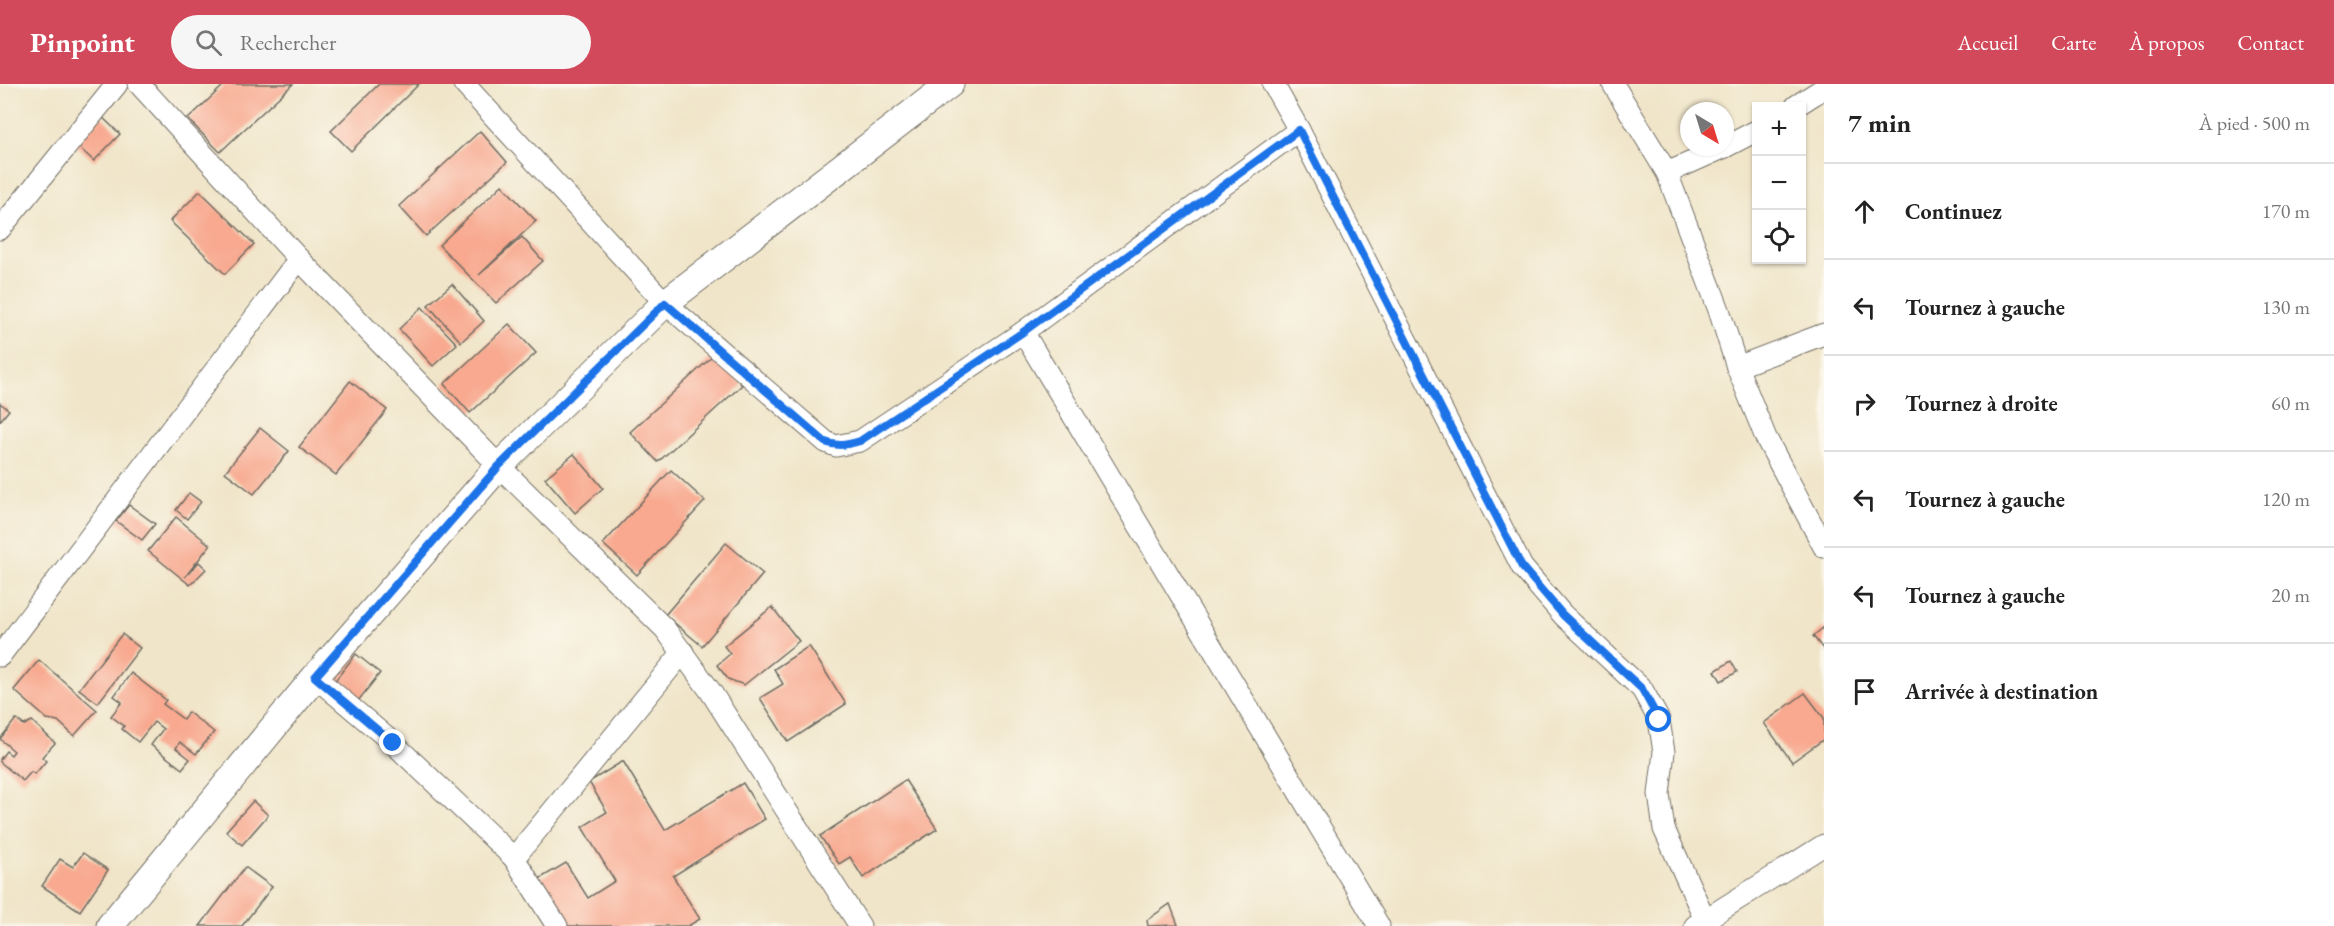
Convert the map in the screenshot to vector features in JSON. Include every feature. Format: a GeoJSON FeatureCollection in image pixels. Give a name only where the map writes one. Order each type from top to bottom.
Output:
{"type":"FeatureCollection","features":[{"type":"Feature","properties":{"kind":"street"},"geometry":{"type":"LineString","coordinates":[[0,229],[117,84]]}},
{"type":"Feature","properties":{"kind":"street"},"geometry":{"type":"LineString","coordinates":[[139,84],[298,259],[499,466],[665,629],[711,692],[860,926]]}},
{"type":"Feature","properties":{"kind":"street"},"geometry":{"type":"LineString","coordinates":[[464,84],[665,303],[825,442],[836,446],[860,441],[1023,332],[1299,130]]}},
{"type":"Feature","properties":{"kind":"street"},"geometry":{"type":"LineString","coordinates":[[110,926],[315,677],[499,466],[665,303],[950,84]]}},
{"type":"Feature","properties":{"kind":"street"},"geometry":{"type":"LineString","coordinates":[[1273,84],[1299,130],[1522,567],[1563,615],[1642,689],[1659,720],[1664,752],[1659,794],[1664,829],[1703,924],[1824,845]]}},
{"type":"Feature","properties":{"kind":"street"},"geometry":{"type":"LineString","coordinates":[[1613,84],[1667,173],[1719,310],[1737,367],[1766,438],[1824,547]]}},
{"type":"Feature","properties":{"kind":"street"},"geometry":{"type":"LineString","coordinates":[[1802,102],[1824,88]]}},
{"type":"Feature","properties":{"kind":"street"},"geometry":{"type":"LineString","coordinates":[[1734,142],[1752,133]]}},
{"type":"Feature","properties":{"kind":"street"},"geometry":{"type":"LineString","coordinates":[[1667,173],[1705,156]]}},
{"type":"Feature","properties":{"kind":"street"},"geometry":{"type":"LineString","coordinates":[[0,656],[298,259]]}},
{"type":"Feature","properties":{"kind":"street"},"geometry":{"type":"LineString","coordinates":[[1023,332],[1379,926]]}},
{"type":"Feature","properties":{"kind":"street"},"geometry":{"type":"LineString","coordinates":[[1737,367],[1824,334]]}},
{"type":"Feature","properties":{"kind":"street"},"geometry":{"type":"LineString","coordinates":[[514,858],[683,652]]}},
{"type":"Feature","properties":{"kind":"street"},"geometry":{"type":"LineString","coordinates":[[315,677],[393,743],[514,858],[557,926]]}},
{"type":"Feature","properties":{"kind":"building"},"geometry":{"type":"Polygon","coordinates":[[[225,84],[293,84],[220,152],[188,119],[225,84]]]}},
{"type":"Feature","properties":{"kind":"building"},"geometry":{"type":"Polygon","coordinates":[[[379,84],[419,84],[351,151],[331,131],[379,84]]]}},
{"type":"Feature","properties":{"kind":"building"},"geometry":{"type":"Polygon","coordinates":[[[101,116],[120,134],[94,161],[75,144],[101,116]]]}},
{"type":"Feature","properties":{"kind":"building"},"geometry":{"type":"Polygon","coordinates":[[[480,131],[507,162],[426,236],[399,206],[480,131]]]}},
{"type":"Feature","properties":{"kind":"building"},"geometry":{"type":"Polygon","coordinates":[[[502,185],[536,221],[479,275],[522,237],[543,261],[496,303],[439,245],[502,185]]]}},
{"type":"Feature","properties":{"kind":"building"},"geometry":{"type":"Polygon","coordinates":[[[200,191],[254,244],[225,274],[170,221],[200,191]]]}},
{"type":"Feature","properties":{"kind":"building"},"geometry":{"type":"Polygon","coordinates":[[[452,284],[484,321],[461,342],[428,305],[452,284]]]}},
{"type":"Feature","properties":{"kind":"building"},"geometry":{"type":"Polygon","coordinates":[[[422,307],[457,344],[433,366],[399,329],[422,307]]]}},
{"type":"Feature","properties":{"kind":"building"},"geometry":{"type":"Polygon","coordinates":[[[509,324],[536,353],[470,413],[444,384],[509,324]]]}},
{"type":"Feature","properties":{"kind":"building"},"geometry":{"type":"Polygon","coordinates":[[[714,355],[742,385],[658,462],[630,432],[714,355]]]}},
{"type":"Feature","properties":{"kind":"building"},"geometry":{"type":"Polygon","coordinates":[[[350,381],[387,410],[336,475],[299,447],[350,381]]]}},
{"type":"Feature","properties":{"kind":"building"},"geometry":{"type":"Polygon","coordinates":[[[0,403],[9,410],[0,421],[0,403]]]}},
{"type":"Feature","properties":{"kind":"building"},"geometry":{"type":"Polygon","coordinates":[[[260,428],[289,451],[254,494],[225,472],[260,428]]]}},
{"type":"Feature","properties":{"kind":"building"},"geometry":{"type":"Polygon","coordinates":[[[574,454],[603,488],[575,513],[545,478],[574,454]]]}},
{"type":"Feature","properties":{"kind":"building"},"geometry":{"type":"Polygon","coordinates":[[[671,470],[705,501],[637,575],[603,544],[671,470]]]}},
{"type":"Feature","properties":{"kind":"building"},"geometry":{"type":"Polygon","coordinates":[[[189,493],[201,502],[187,519],[176,510],[189,493]]]}},
{"type":"Feature","properties":{"kind":"building"},"geometry":{"type":"Polygon","coordinates":[[[129,505],[155,524],[142,540],[116,521],[129,505]]]}},
{"type":"Feature","properties":{"kind":"building"},"geometry":{"type":"Polygon","coordinates":[[[176,517],[210,545],[185,577],[199,562],[206,569],[190,585],[148,551],[176,517]]]}},
{"type":"Feature","properties":{"kind":"building"},"geometry":{"type":"Polygon","coordinates":[[[726,543],[763,574],[702,646],[665,615],[726,543]]]}},
{"type":"Feature","properties":{"kind":"building"},"geometry":{"type":"Polygon","coordinates":[[[772,607],[799,641],[744,685],[728,679],[717,665],[730,654],[724,646],[772,607]]]}},
{"type":"Feature","properties":{"kind":"building"},"geometry":{"type":"Polygon","coordinates":[[[1824,627],[1824,650],[1813,636],[1824,627]]]}},
{"type":"Feature","properties":{"kind":"building"},"geometry":{"type":"Polygon","coordinates":[[[122,634],[140,648],[98,703],[79,689],[122,634]]]}},
{"type":"Feature","properties":{"kind":"building"},"geometry":{"type":"Polygon","coordinates":[[[809,646],[846,704],[788,742],[760,698],[783,684],[774,669],[809,646]]]}},
{"type":"Feature","properties":{"kind":"building"},"geometry":{"type":"Polygon","coordinates":[[[356,654],[380,673],[358,701],[333,683],[356,654]]]}},
{"type":"Feature","properties":{"kind":"building"},"geometry":{"type":"Polygon","coordinates":[[[39,660],[97,710],[74,736],[58,721],[47,719],[14,690],[39,660]]]}},
{"type":"Feature","properties":{"kind":"building"},"geometry":{"type":"Polygon","coordinates":[[[1731,661],[1737,672],[1721,681],[1715,671],[1731,661]]]}},
{"type":"Feature","properties":{"kind":"building"},"geometry":{"type":"Polygon","coordinates":[[[131,673],[166,700],[163,704],[183,719],[188,712],[214,732],[196,754],[180,742],[176,748],[190,759],[182,769],[151,745],[163,729],[154,722],[138,742],[122,729],[124,726],[111,716],[122,702],[114,696],[131,673]]]}},
{"type":"Feature","properties":{"kind":"building"},"geometry":{"type":"Polygon","coordinates":[[[1805,693],[1824,718],[1824,739],[1792,762],[1764,723],[1805,693]]]}},
{"type":"Feature","properties":{"kind":"building"},"geometry":{"type":"Polygon","coordinates":[[[16,719],[24,725],[32,721],[55,743],[42,757],[46,761],[35,774],[31,772],[23,781],[0,762],[6,751],[11,755],[14,751],[0,739],[16,719]]]}},
{"type":"Feature","properties":{"kind":"building"},"geometry":{"type":"Polygon","coordinates":[[[623,761],[665,830],[743,783],[765,819],[673,876],[700,919],[688,926],[568,926],[539,879],[566,863],[588,898],[615,881],[582,827],[607,812],[589,782],[623,761]]]}},
{"type":"Feature","properties":{"kind":"building"},"geometry":{"type":"Polygon","coordinates":[[[905,780],[937,829],[863,878],[850,857],[839,864],[820,836],[905,780]]]}},
{"type":"Feature","properties":{"kind":"building"},"geometry":{"type":"Polygon","coordinates":[[[253,801],[268,815],[242,845],[226,831],[253,801]]]}},
{"type":"Feature","properties":{"kind":"building"},"geometry":{"type":"Polygon","coordinates":[[[83,853],[108,870],[80,911],[42,886],[60,859],[73,867],[83,853]]]}},
{"type":"Feature","properties":{"kind":"building"},"geometry":{"type":"Polygon","coordinates":[[[245,867],[272,887],[242,926],[200,926],[245,867]]]}},
{"type":"Feature","properties":{"kind":"building"},"geometry":{"type":"Polygon","coordinates":[[[1170,904],[1178,925],[1148,926],[1147,920],[1170,904]]]}},
{"type":"Feature","properties":{"kind":"route"},"geometry":{"type":"LineString","coordinates":[[393,743],[315,677],[499,466],[665,303],[825,442],[836,446],[847,445],[860,441],[1023,332],[1299,130],[1522,567],[1563,615],[1642,689],[1659,720]]}}]}
